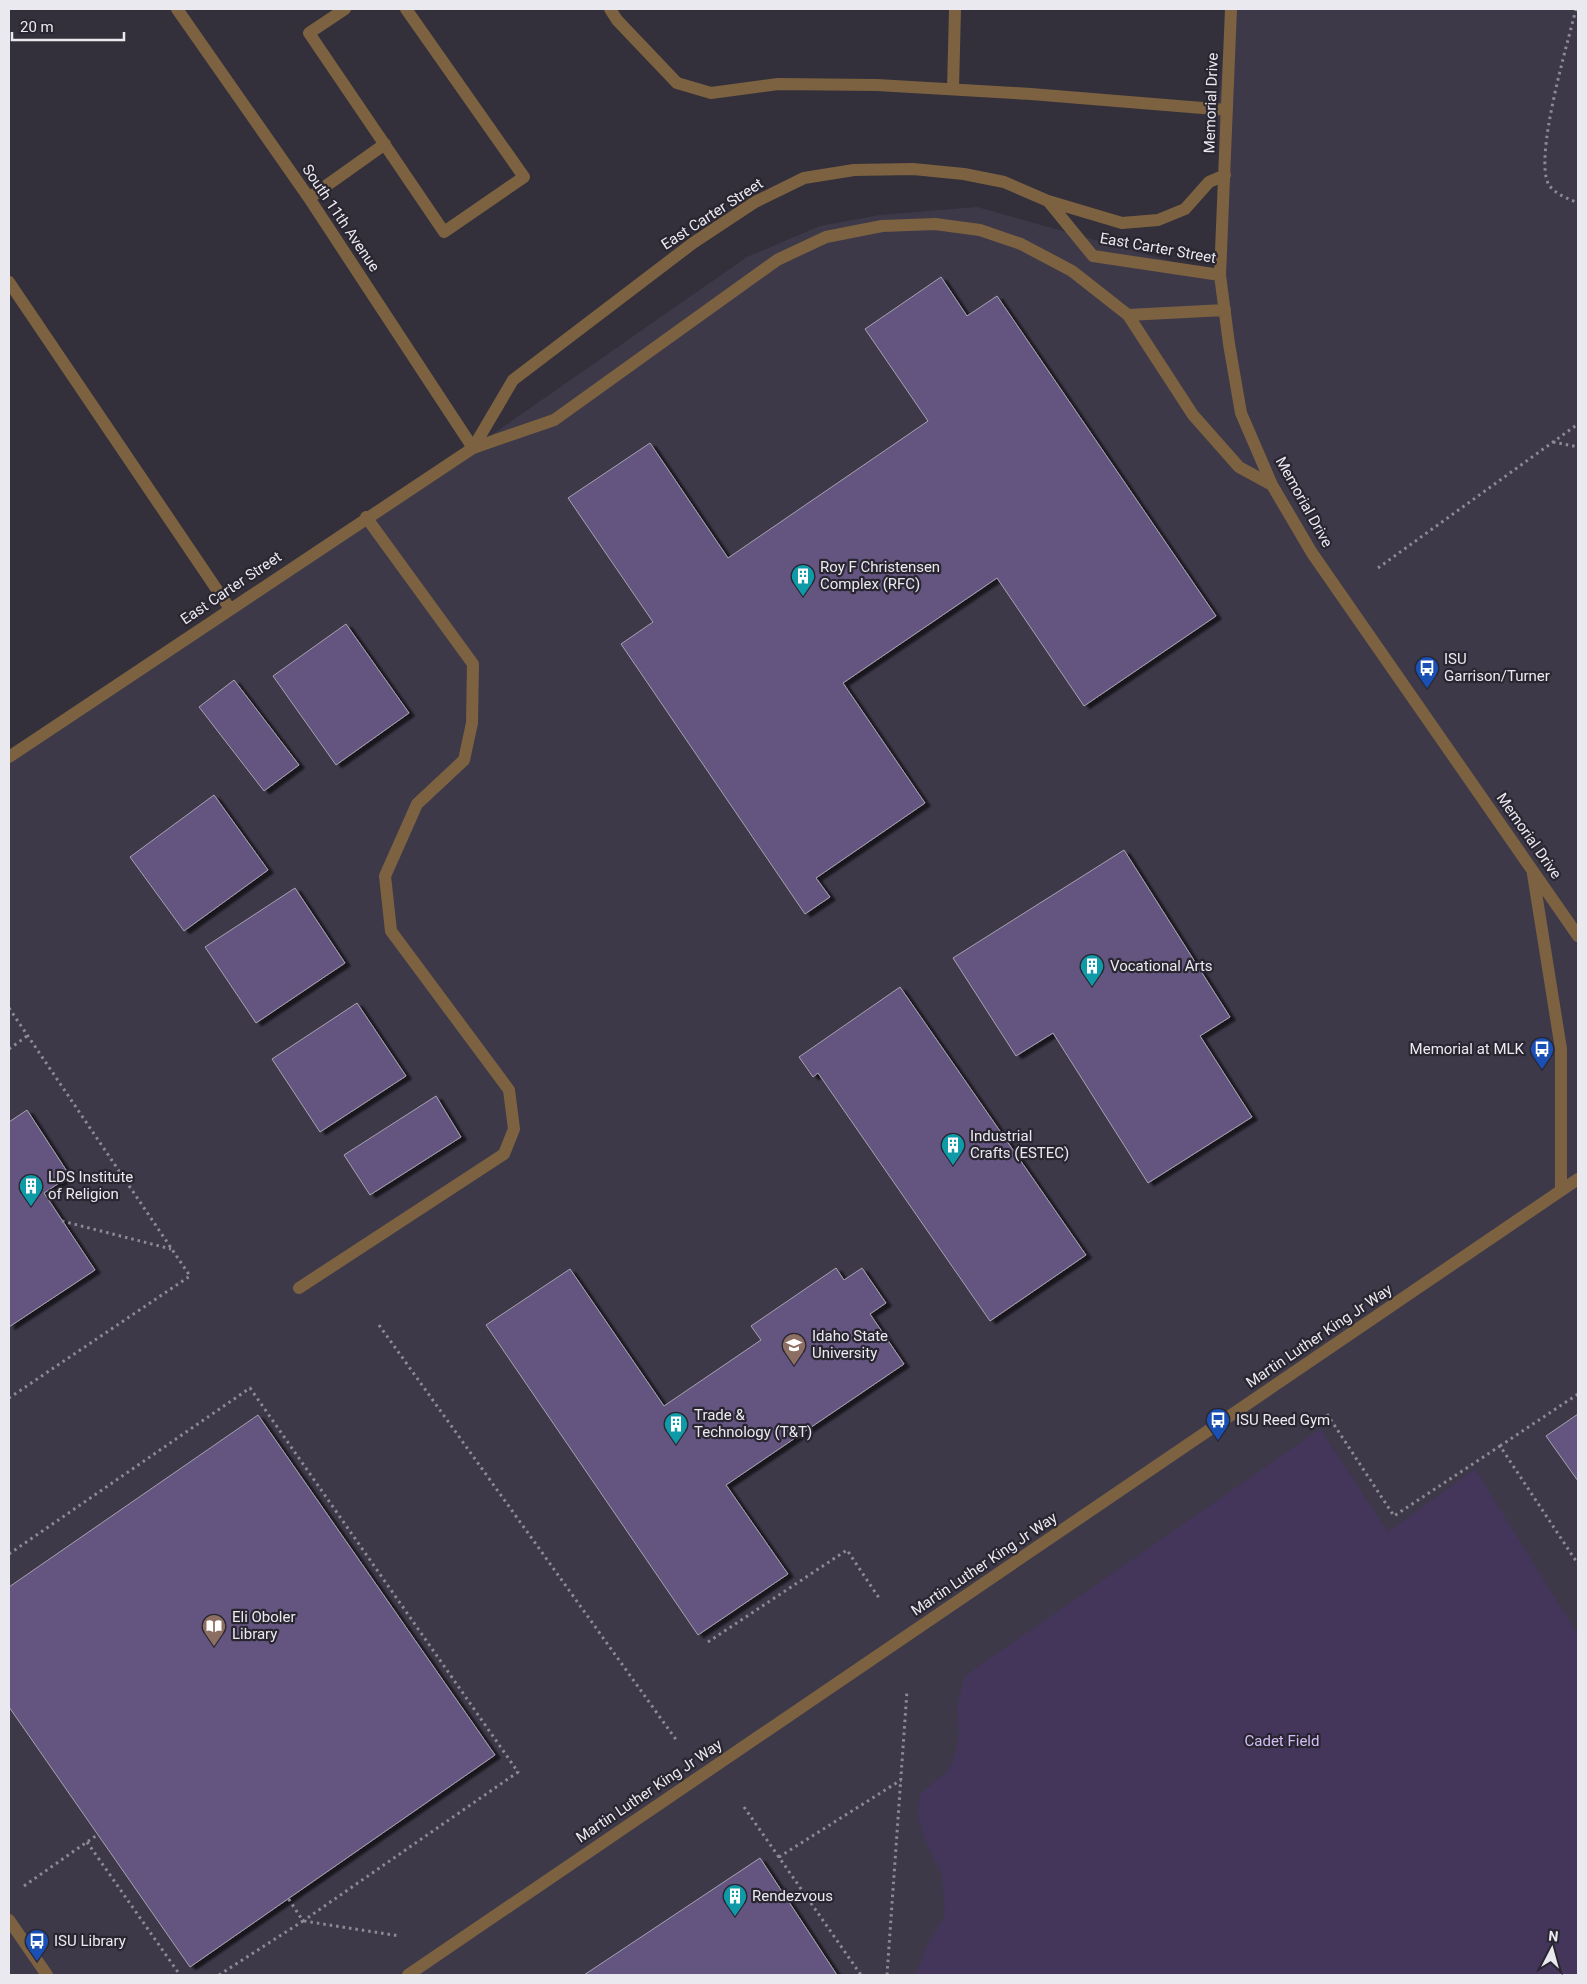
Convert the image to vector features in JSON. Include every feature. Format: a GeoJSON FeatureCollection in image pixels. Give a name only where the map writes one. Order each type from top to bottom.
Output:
{"type":"FeatureCollection","features":[{"type":"Feature","properties":{"kind":"street","name":"South 11th Avenue"},"geometry":{"type":"LineString","coordinates":[[177,9],[309,198],[472,448]]}},
{"type":"Feature","properties":{"kind":"street"},"geometry":{"type":"LineString","coordinates":[[345,9],[309,34],[444,232],[524,177],[406,9]]}},
{"type":"Feature","properties":{"kind":"street"},"geometry":{"type":"LineString","coordinates":[[610,9],[617,20],[677,83],[711,93],[778,84],[877,85],[1227,110]]}},
{"type":"Feature","properties":{"kind":"street"},"geometry":{"type":"LineString","coordinates":[[954,89],[955,9]]}},
{"type":"Feature","properties":{"kind":"street","name":"Memorial Drive"},"geometry":{"type":"LineString","coordinates":[[1231,9],[1220,275],[1242,413],[1272,485],[1312,553],[1578,936]]}},
{"type":"Feature","properties":{"kind":"street"},"geometry":{"type":"LineString","coordinates":[[309,198],[385,144]]}},
{"type":"Feature","properties":{"kind":"street","name":"East Carter Street"},"geometry":{"type":"LineString","coordinates":[[472,448],[513,380],[693,242],[755,202],[804,178],[854,170],[914,169],[947,172],[1004,182],[1048,202],[1092,256],[1220,275]]}},
{"type":"Feature","properties":{"kind":"street"},"geometry":{"type":"LineString","coordinates":[[1048,202],[1122,223],[1158,220],[1185,209],[1208,182],[1225,175]]}},
{"type":"Feature","properties":{"kind":"street","name":"East Carter Street"},"geometry":{"type":"LineString","coordinates":[[9,757],[472,448],[554,420],[777,260],[826,237],[891,226],[935,224],[980,230],[1021,244],[1072,271],[1128,315],[1193,415],[1239,467],[1272,485]]}},
{"type":"Feature","properties":{"kind":"street"},"geometry":{"type":"LineString","coordinates":[[9,282],[230,609]]}},
{"type":"Feature","properties":{"kind":"street"},"geometry":{"type":"LineString","coordinates":[[1128,315],[1225,310]]}},
{"type":"Feature","properties":{"kind":"street"},"geometry":{"type":"LineString","coordinates":[[299,1288],[504,1154],[514,1129],[509,1090],[392,932],[385,876],[416,804],[464,760],[472,723],[473,664],[366,517]]}},
{"type":"Feature","properties":{"kind":"street"},"geometry":{"type":"LineString","coordinates":[[1532,870],[1561,1049],[1561,1190]]}},
{"type":"Feature","properties":{"kind":"street","name":"Martin Luther King Jr Way"},"geometry":{"type":"LineString","coordinates":[[408,1975],[1578,1179]]}},
{"type":"Feature","properties":{"kind":"street"},"geometry":{"type":"LineString","coordinates":[[9,1920],[47,1975]]}},
{"type":"Feature","properties":{"kind":"path"},"geometry":{"type":"LineString","coordinates":[[1576,9],[1547,134],[1544,163],[1549,185],[1566,198],[1578,203]]}},
{"type":"Feature","properties":{"kind":"path"},"geometry":{"type":"LineString","coordinates":[[1378,568],[1578,424]]}},
{"type":"Feature","properties":{"kind":"path"},"geometry":{"type":"LineString","coordinates":[[1552,442],[1578,447]]}},
{"type":"Feature","properties":{"kind":"path"},"geometry":{"type":"LineString","coordinates":[[9,1008],[190,1276],[9,1398]]}},
{"type":"Feature","properties":{"kind":"path"},"geometry":{"type":"LineString","coordinates":[[9,1049],[27,1036]]}},
{"type":"Feature","properties":{"kind":"path"},"geometry":{"type":"LineString","coordinates":[[62,1221],[172,1249]]}},
{"type":"Feature","properties":{"kind":"path"},"geometry":{"type":"LineString","coordinates":[[379,1325],[677,1741]]}},
{"type":"Feature","properties":{"kind":"path"},"geometry":{"type":"LineString","coordinates":[[9,1554],[250,1388],[518,1772],[303,1921],[219,1975]]}},
{"type":"Feature","properties":{"kind":"path"},"geometry":{"type":"LineString","coordinates":[[1327,1414],[1394,1516],[1578,1394]]}},
{"type":"Feature","properties":{"kind":"path"},"geometry":{"type":"LineString","coordinates":[[1500,1446],[1578,1564]]}},
{"type":"Feature","properties":{"kind":"path"},"geometry":{"type":"LineString","coordinates":[[708,1642],[847,1550],[879,1598]]}},
{"type":"Feature","properties":{"kind":"path"},"geometry":{"type":"LineString","coordinates":[[887,1975],[907,1691]]}},
{"type":"Feature","properties":{"kind":"path"},"geometry":{"type":"LineString","coordinates":[[779,1857],[901,1780]]}},
{"type":"Feature","properties":{"kind":"path"},"geometry":{"type":"LineString","coordinates":[[744,1807],[862,1975]]}},
{"type":"Feature","properties":{"kind":"path"},"geometry":{"type":"LineString","coordinates":[[24,1886],[97,1835]]}},
{"type":"Feature","properties":{"kind":"path"},"geometry":{"type":"LineString","coordinates":[[87,1842],[180,1975]]}},
{"type":"Feature","properties":{"kind":"path"},"geometry":{"type":"LineString","coordinates":[[288,1898],[303,1921],[400,1936]]}},
{"type":"Feature","properties":{"kind":"shaded area","name":"Idaho State University"},"geometry":{"type":"Polygon","coordinates":[[[1227,9],[1578,9],[1578,1975],[9,1975],[9,757],[473,448],[747,257],[820,226],[880,215],[977,207],[1220,275],[1223,192],[1218,114],[1227,9]]]}},
{"type":"Feature","properties":{"kind":"green space","name":"Cadet Field"},"geometry":{"type":"Polygon","coordinates":[[[1320,1429],[1388,1532],[1475,1469],[1578,1635],[1577,1975],[915,1975],[927,1946],[945,1915],[942,1875],[926,1842],[918,1816],[920,1794],[949,1770],[956,1751],[959,1733],[957,1707],[965,1676],[1320,1429]]]}},
{"type":"Feature","properties":{"kind":"building","name":"Roy F Christensen Complex (RFC)"},"geometry":{"type":"Polygon","coordinates":[[[941,277],[967,316],[997,296],[1216,616],[1084,706],[997,578],[843,683],[925,803],[816,878],[830,897],[805,914],[621,644],[653,622],[568,498],[650,443],[728,558],[928,421],[865,329],[941,277]]]}},
{"type":"Feature","properties":{"kind":"building"},"geometry":{"type":"Polygon","coordinates":[[[346,624],[409,713],[336,765],[273,676],[346,624]]]}},
{"type":"Feature","properties":{"kind":"building"},"geometry":{"type":"Polygon","coordinates":[[[234,680],[299,765],[264,791],[199,707],[234,680]]]}},
{"type":"Feature","properties":{"kind":"building"},"geometry":{"type":"Polygon","coordinates":[[[214,795],[268,870],[184,931],[130,857],[214,795]]]}},
{"type":"Feature","properties":{"kind":"building","name":"Vocational Arts"},"geometry":{"type":"Polygon","coordinates":[[[1124,850],[1230,1017],[1200,1036],[1252,1117],[1148,1183],[1053,1033],[1016,1056],[953,958],[1124,850]]]}},
{"type":"Feature","properties":{"kind":"building"},"geometry":{"type":"Polygon","coordinates":[[[295,888],[345,963],[256,1023],[205,947],[295,888]]]}},
{"type":"Feature","properties":{"kind":"building","name":"Industrial Crafts (ESTEC)"},"geometry":{"type":"Polygon","coordinates":[[[900,987],[1086,1255],[990,1321],[818,1073],[813,1077],[799,1057],[900,987]]]}},
{"type":"Feature","properties":{"kind":"building"},"geometry":{"type":"Polygon","coordinates":[[[357,1003],[406,1076],[320,1132],[272,1059],[357,1003]]]}},
{"type":"Feature","properties":{"kind":"building"},"geometry":{"type":"Polygon","coordinates":[[[436,1096],[461,1137],[370,1195],[344,1155],[436,1096]]]}},
{"type":"Feature","properties":{"kind":"building","name":"LDS Institute of Religion"},"geometry":{"type":"Polygon","coordinates":[[[27,1110],[70,1176],[44,1193],[95,1270],[9,1327],[9,1122],[27,1110]]]}},
{"type":"Feature","properties":{"kind":"building","name":"Trade & Technology (T&T)"},"geometry":{"type":"Polygon","coordinates":[[[836,1268],[844,1280],[862,1268],[886,1303],[870,1314],[904,1364],[726,1485],[788,1574],[698,1635],[486,1325],[570,1269],[664,1406],[761,1340],[751,1326],[836,1268]]]}},
{"type":"Feature","properties":{"kind":"building"},"geometry":{"type":"Polygon","coordinates":[[[1578,1414],[1578,1481],[1546,1436],[1578,1414]]]}},
{"type":"Feature","properties":{"kind":"building","name":"Eli Oboler Library"},"geometry":{"type":"Polygon","coordinates":[[[258,1415],[495,1755],[190,1967],[9,1707],[9,1587],[258,1415]]]}},
{"type":"Feature","properties":{"kind":"building","name":"Rendezvous"},"geometry":{"type":"Polygon","coordinates":[[[760,1858],[837,1975],[584,1975],[760,1858]]]}},
{"type":"Feature","properties":{"kind":"place","name":"Roy F Christensen Complex (RFC)"},"geometry":{"type":"Point","coordinates":[803,597]}},
{"type":"Feature","properties":{"kind":"place","name":"ISU Garrison/Turner"},"geometry":{"type":"Point","coordinates":[1427,689]}},
{"type":"Feature","properties":{"kind":"place","name":"Vocational Arts"},"geometry":{"type":"Point","coordinates":[1092,987]}},
{"type":"Feature","properties":{"kind":"place","name":"Memorial at MLK"},"geometry":{"type":"Point","coordinates":[1542,1070]}},
{"type":"Feature","properties":{"kind":"place","name":"Industrial Crafts (ESTEC)"},"geometry":{"type":"Point","coordinates":[953,1166]}},
{"type":"Feature","properties":{"kind":"place","name":"LDS Institute of Religion"},"geometry":{"type":"Point","coordinates":[31,1207]}},
{"type":"Feature","properties":{"kind":"place","name":"Idaho State University"},"geometry":{"type":"Point","coordinates":[794,1366]}},
{"type":"Feature","properties":{"kind":"place","name":"ISU Reed Gym"},"geometry":{"type":"Point","coordinates":[1218,1441]}},
{"type":"Feature","properties":{"kind":"place","name":"Trade & Technology (T&T)"},"geometry":{"type":"Point","coordinates":[676,1445]}},
{"type":"Feature","properties":{"kind":"place","name":"Eli Oboler Library"},"geometry":{"type":"Point","coordinates":[214,1647]}},
{"type":"Feature","properties":{"kind":"place","name":"Rendezvous"},"geometry":{"type":"Point","coordinates":[735,1917]}},
{"type":"Feature","properties":{"kind":"place","name":"ISU Library"},"geometry":{"type":"Point","coordinates":[37,1962]}}]}
